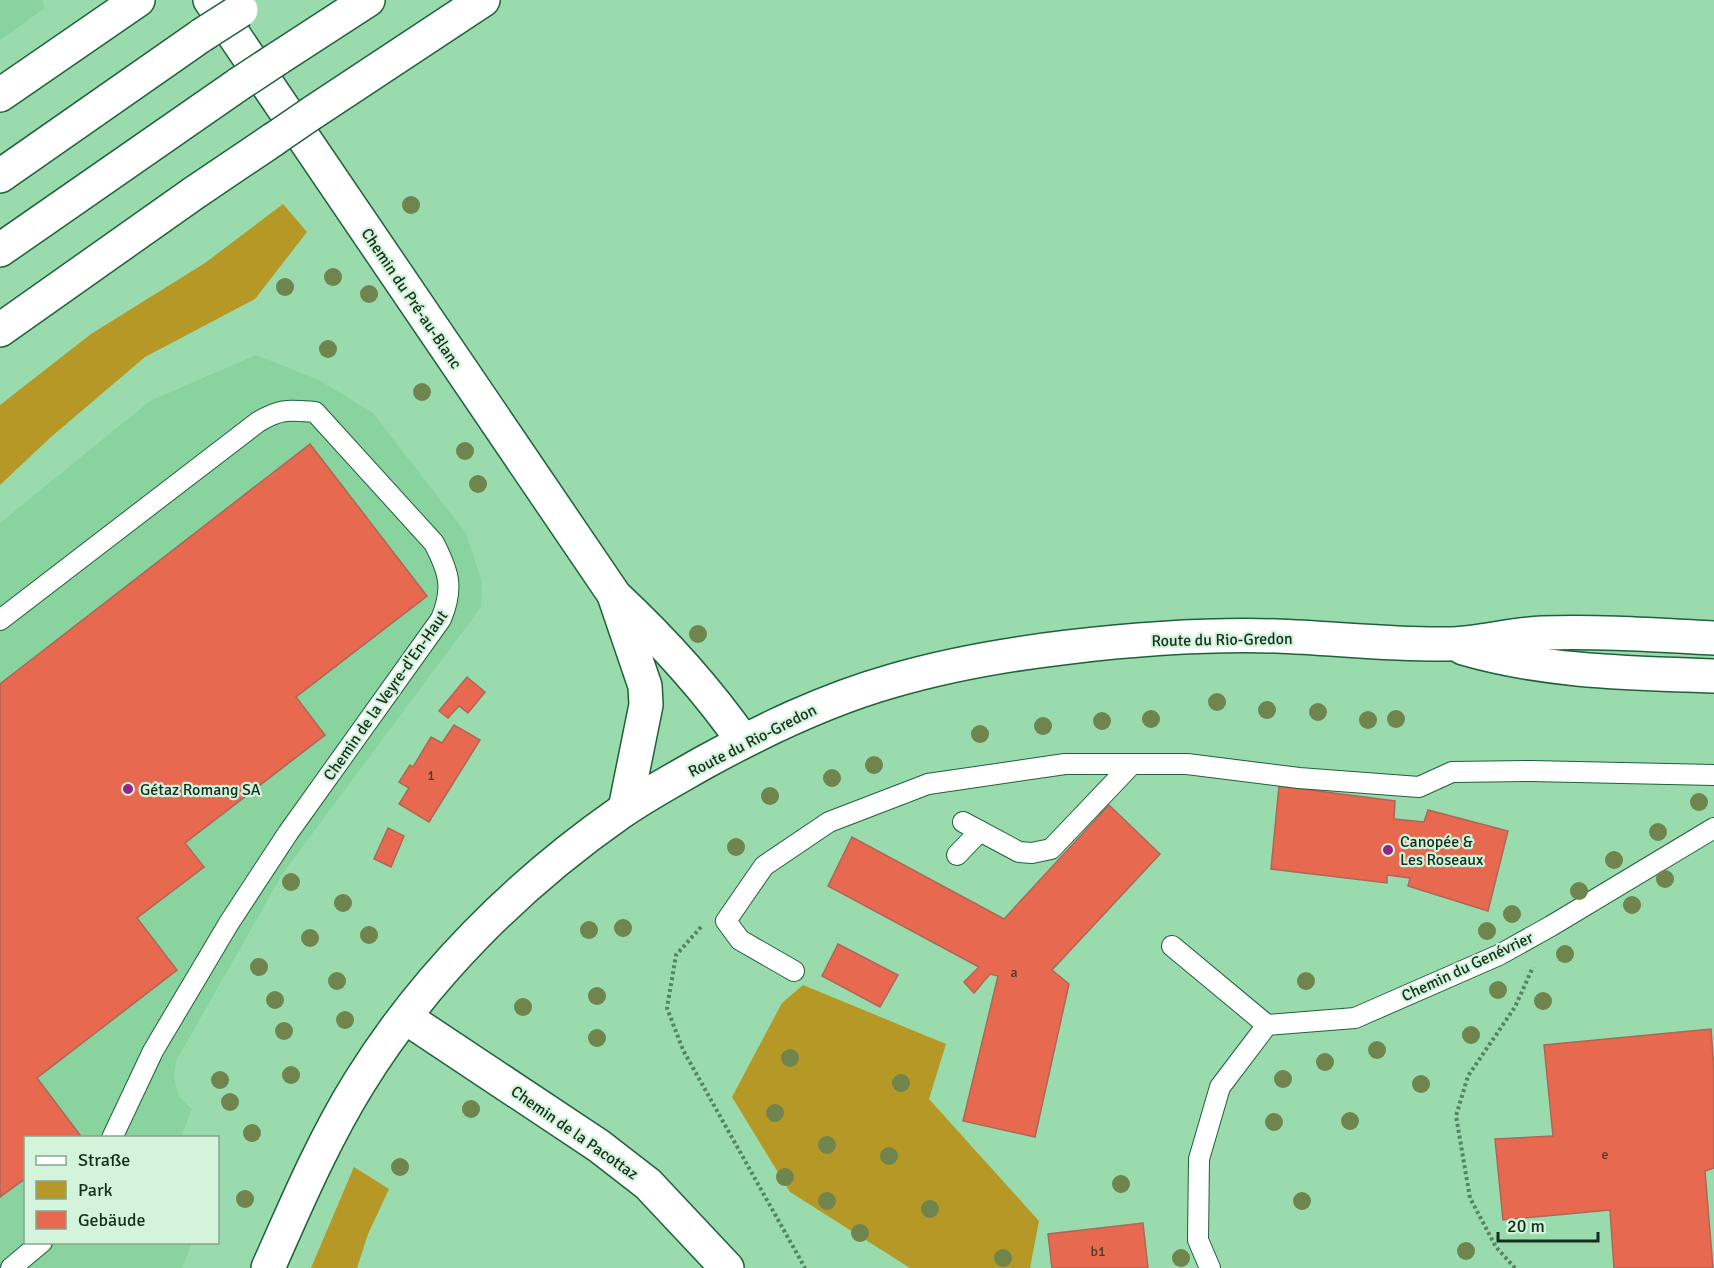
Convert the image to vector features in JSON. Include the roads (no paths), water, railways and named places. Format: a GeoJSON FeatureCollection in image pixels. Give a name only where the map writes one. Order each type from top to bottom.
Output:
{"type":"FeatureCollection","features":[{"type":"Feature","properties":{"kind":"main road"},"geometry":{"type":"LineString","coordinates":[[0,95],[138,0]]}},
{"type":"Feature","properties":{"kind":"main road","name":"Chemin du Pré-au-Blanc"},"geometry":{"type":"LineString","coordinates":[[210,0],[615,596],[650,628],[710,696],[743,741]]}},
{"type":"Feature","properties":{"kind":"main road"},"geometry":{"type":"LineString","coordinates":[[0,250],[239,84],[368,0]]}},
{"type":"Feature","properties":{"kind":"main road"},"geometry":{"type":"LineString","coordinates":[[0,330],[194,193],[483,0]]}},
{"type":"Feature","properties":{"kind":"main road"},"geometry":{"type":"LineString","coordinates":[[0,176],[248,5]]}},
{"type":"Feature","properties":{"kind":"main road","name":"Chemin du Pré-au-Blanc"},"geometry":{"type":"LineString","coordinates":[[615,596],[645,686],[646,705],[625,809]]}},
{"type":"Feature","properties":{"kind":"main road","name":"Route du Rio-Gredon"},"geometry":{"type":"LineString","coordinates":[[268,1268],[305,1185],[359,1082],[405,1017],[460,952],[501,910],[545,871],[625,809],[743,741],[783,721],[889,681],[943,667],[999,656],[1073,646],[1220,636],[1277,636],[1452,645],[1539,633],[1714,638]]}},
{"type":"Feature","properties":{"kind":"main road","name":"Route du Rio-Gredon"},"geometry":{"type":"LineString","coordinates":[[1452,645],[1495,657],[1581,670],[1714,676]]}},
{"type":"Feature","properties":{"kind":"main road","name":"Chemin de la Pacottaz"},"geometry":{"type":"LineString","coordinates":[[405,1017],[599,1146],[648,1184],[727,1268]]}},
{"type":"Feature","properties":{"kind":"main road","name":"Route du Rio-Gredon"},"geometry":{"type":"LineString","coordinates":[[282,1268],[305,1185]]}},
{"type":"Feature","properties":{"kind":"lane","name":"Chemin de la Veyre-d'En-Haut"},"geometry":{"type":"LineString","coordinates":[[0,620],[258,422],[275,412],[295,410],[315,412],[434,543],[445,564],[450,584],[447,604],[441,619],[288,833],[229,923],[153,1051],[112,1136]]}},
{"type":"Feature","properties":{"kind":"lane"},"geometry":{"type":"LineString","coordinates":[[794,971],[740,940],[726,921],[764,866],[829,822],[928,784],[1065,764],[1187,764],[1299,778],[1419,787],[1452,772],[1619,770],[1714,775]]}},
{"type":"Feature","properties":{"kind":"lane"},"geometry":{"type":"LineString","coordinates":[[957,855],[971,827],[1019,852],[1032,853],[1051,849],[1132,764]]}},
{"type":"Feature","properties":{"kind":"lane","name":"Chemin du Genévrier"},"geometry":{"type":"LineString","coordinates":[[1267,1025],[1355,1018],[1499,955],[1714,828]]}},
{"type":"Feature","properties":{"kind":"lane"},"geometry":{"type":"LineString","coordinates":[[1172,946],[1267,1025],[1220,1087],[1199,1159],[1198,1240],[1210,1268]]}},
{"type":"Feature","properties":{"kind":"lane"},"geometry":{"type":"LineString","coordinates":[[11,1268],[40,1244]]}},
{"type":"Feature","properties":{"kind":"place","name":"Gétaz Romang SA"},"geometry":{"type":"Point","coordinates":[128,789]}},
{"type":"Feature","properties":{"kind":"place","name":"Canopée & Les Roseaux"},"geometry":{"type":"Point","coordinates":[1388,850]}}]}
